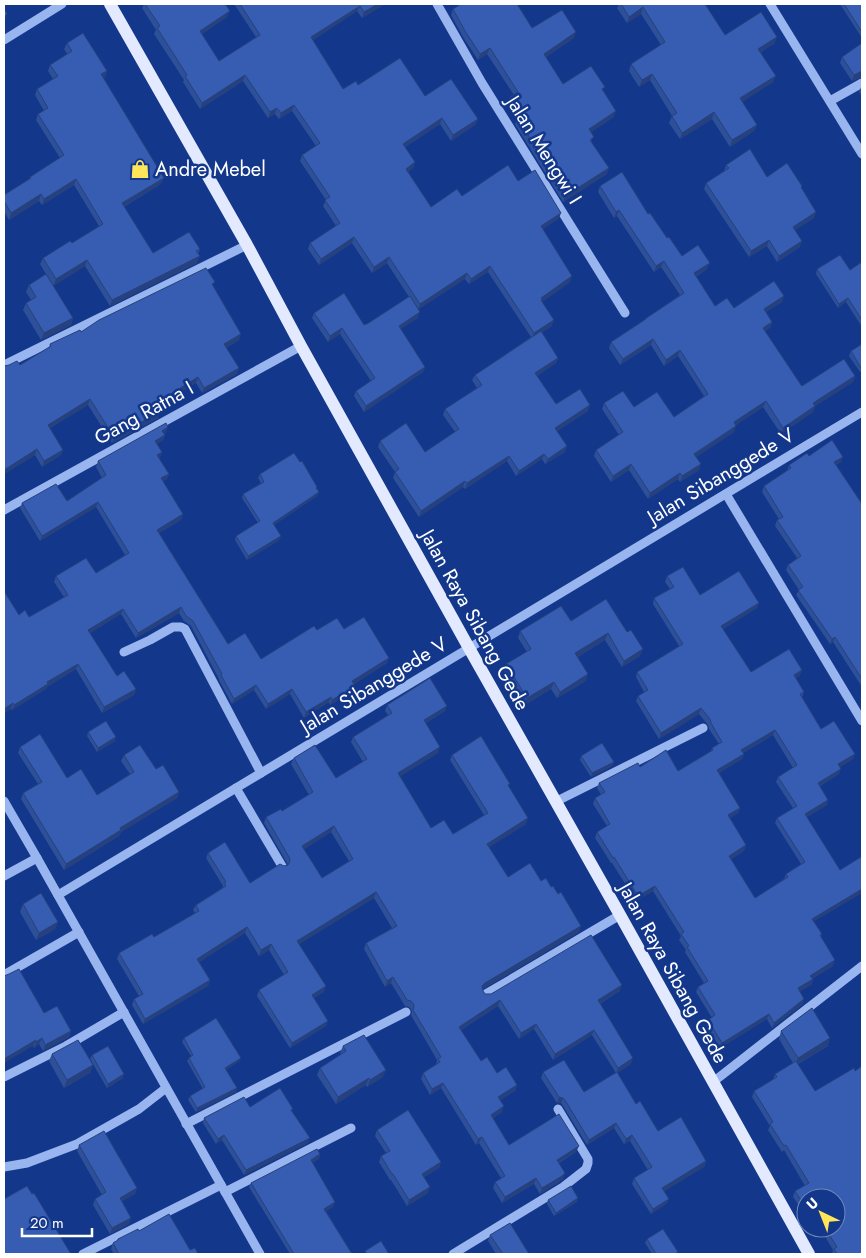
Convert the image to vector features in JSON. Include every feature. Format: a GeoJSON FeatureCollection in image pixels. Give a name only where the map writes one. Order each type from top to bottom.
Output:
{"type":"FeatureCollection","features":[{"type":"Feature","properties":{"kind":"main road","name":"Jalan Raya Sibang Gede"},"geometry":{"type":"LineString","coordinates":[[110,4],[247,245],[469,648],[809,1254]]}},
{"type":"Feature","properties":{"kind":"street"},"geometry":{"type":"LineString","coordinates":[[4,40],[62,4]]}},
{"type":"Feature","properties":{"kind":"street","name":"Jalan Mengwi I"},"geometry":{"type":"LineString","coordinates":[[437,4],[482,83],[625,313]]}},
{"type":"Feature","properties":{"kind":"street"},"geometry":{"type":"LineString","coordinates":[[770,4],[862,154]]}},
{"type":"Feature","properties":{"kind":"street"},"geometry":{"type":"LineString","coordinates":[[830,101],[862,83]]}},
{"type":"Feature","properties":{"kind":"street"},"geometry":{"type":"LineString","coordinates":[[4,365],[247,245]]}},
{"type":"Feature","properties":{"kind":"street","name":"Gang Ratna I"},"geometry":{"type":"LineString","coordinates":[[4,510],[301,346]]}},
{"type":"Feature","properties":{"kind":"street","name":"Jalan Sibanggede V"},"geometry":{"type":"LineString","coordinates":[[58,895],[862,412]]}},
{"type":"Feature","properties":{"kind":"street"},"geometry":{"type":"LineString","coordinates":[[726,494],[862,721]]}},
{"type":"Feature","properties":{"kind":"street"},"geometry":{"type":"LineString","coordinates":[[124,652],[173,627],[185,629],[261,773]]}},
{"type":"Feature","properties":{"kind":"street"},"geometry":{"type":"LineString","coordinates":[[555,802],[703,728]]}},
{"type":"Feature","properties":{"kind":"street"},"geometry":{"type":"LineString","coordinates":[[236,788],[282,866]]}},
{"type":"Feature","properties":{"kind":"street"},"geometry":{"type":"LineString","coordinates":[[4,801],[260,1254]]}},
{"type":"Feature","properties":{"kind":"street"},"geometry":{"type":"LineString","coordinates":[[4,876],[37,858]]}},
{"type":"Feature","properties":{"kind":"street"},"geometry":{"type":"LineString","coordinates":[[486,994],[620,915]]}},
{"type":"Feature","properties":{"kind":"street"},"geometry":{"type":"LineString","coordinates":[[4,975],[79,932]]}},
{"type":"Feature","properties":{"kind":"street"},"geometry":{"type":"LineString","coordinates":[[713,1082],[862,966]]}},
{"type":"Feature","properties":{"kind":"street"},"geometry":{"type":"LineString","coordinates":[[4,1077],[66,1046],[124,1012]]}},
{"type":"Feature","properties":{"kind":"street"},"geometry":{"type":"LineString","coordinates":[[186,1124],[406,1012]]}},
{"type":"Feature","properties":{"kind":"street"},"geometry":{"type":"LineString","coordinates":[[4,1167],[27,1163],[77,1144],[139,1109],[166,1088]]}},
{"type":"Feature","properties":{"kind":"street"},"geometry":{"type":"LineString","coordinates":[[453,1254],[563,1187],[586,1169],[588,1159],[558,1109]]}},
{"type":"Feature","properties":{"kind":"street"},"geometry":{"type":"LineString","coordinates":[[83,1254],[351,1128]]}},
{"type":"Feature","properties":{"kind":"building"},"geometry":{"type":"Polygon","coordinates":[[[145,4],[225,4],[230,11],[200,31],[219,61],[260,35],[240,4],[378,4],[364,12],[360,6],[311,37],[343,89],[356,81],[358,85],[400,58],[425,96],[451,79],[478,119],[453,135],[442,118],[403,144],[415,162],[406,169],[431,207],[457,189],[462,196],[508,165],[518,181],[535,170],[561,213],[541,226],[572,276],[541,298],[554,320],[534,333],[490,266],[471,279],[467,273],[420,304],[389,257],[374,267],[354,237],[321,259],[310,243],[340,223],[325,200],[330,197],[302,155],[320,143],[294,105],[281,113],[277,108],[270,112],[245,75],[202,103],[185,76],[187,75],[157,28],[160,26],[145,4]]]}},
{"type":"Feature","properties":{"kind":"building"},"geometry":{"type":"Polygon","coordinates":[[[461,4],[517,4],[532,28],[562,10],[576,32],[544,54],[563,84],[591,66],[605,87],[602,89],[616,111],[589,129],[594,137],[590,140],[609,168],[565,196],[518,118],[521,116],[510,97],[518,92],[490,48],[480,54],[453,9],[461,4]]]}},
{"type":"Feature","properties":{"kind":"building"},"geometry":{"type":"Polygon","coordinates":[[[621,4],[705,4],[725,35],[761,12],[777,37],[758,49],[776,76],[740,98],[757,125],[732,140],[714,112],[682,133],[672,116],[677,113],[652,74],[642,80],[631,64],[665,42],[643,7],[629,17],[621,4]]]}},
{"type":"Feature","properties":{"kind":"building"},"geometry":{"type":"Polygon","coordinates":[[[844,4],[862,4],[862,32],[844,4]]]}},
{"type":"Feature","properties":{"kind":"building"},"geometry":{"type":"Polygon","coordinates":[[[83,33],[107,71],[101,74],[164,178],[122,203],[153,253],[189,232],[200,249],[196,251],[200,256],[112,300],[87,260],[56,279],[43,258],[103,224],[76,179],[44,199],[41,194],[11,213],[4,201],[4,195],[64,155],[38,114],[48,108],[37,89],[58,76],[50,65],[72,51],[67,43],[83,33]]]}},
{"type":"Feature","properties":{"kind":"building"},"geometry":{"type":"Polygon","coordinates":[[[862,43],[862,71],[854,75],[842,57],[862,43]]]}},
{"type":"Feature","properties":{"kind":"building"},"geometry":{"type":"Polygon","coordinates":[[[750,149],[767,177],[787,163],[816,212],[793,227],[802,241],[779,256],[769,240],[751,251],[706,183],[729,168],[726,165],[750,149]]]}},
{"type":"Feature","properties":{"kind":"building"},"geometry":{"type":"Polygon","coordinates":[[[622,172],[648,214],[650,213],[682,256],[698,245],[710,263],[694,273],[715,306],[727,298],[734,308],[774,281],[784,296],[764,309],[772,322],[763,328],[802,386],[844,359],[855,376],[813,403],[815,406],[783,428],[766,401],[734,422],[736,426],[694,454],[701,464],[682,476],[680,473],[650,493],[631,464],[613,476],[596,450],[623,432],[604,403],[623,391],[634,407],[657,392],[674,417],[708,394],[680,350],[666,360],[653,339],[623,359],[611,342],[684,293],[664,261],[656,266],[619,210],[616,212],[600,186],[622,172]]]}},
{"type":"Feature","properties":{"kind":"building"},"geometry":{"type":"Polygon","coordinates":[[[840,255],[850,270],[862,262],[862,320],[848,298],[839,304],[817,269],[840,255]]]}},
{"type":"Feature","properties":{"kind":"building"},"geometry":{"type":"Polygon","coordinates":[[[206,268],[215,282],[212,284],[241,334],[224,344],[239,368],[204,388],[198,377],[155,404],[160,412],[114,437],[90,399],[48,425],[63,450],[44,461],[37,449],[4,470],[4,366],[17,361],[20,365],[51,346],[50,344],[80,330],[81,332],[99,320],[206,268]]]}},
{"type":"Feature","properties":{"kind":"building"},"geometry":{"type":"Polygon","coordinates":[[[46,274],[73,318],[44,333],[26,303],[36,297],[29,285],[46,274]]]}},
{"type":"Feature","properties":{"kind":"building"},"geometry":{"type":"Polygon","coordinates":[[[344,293],[364,325],[410,296],[420,312],[399,326],[425,367],[366,406],[356,391],[375,378],[342,328],[330,336],[314,313],[344,293]]]}},
{"type":"Feature","properties":{"kind":"building"},"geometry":{"type":"Polygon","coordinates":[[[541,331],[558,358],[535,373],[556,404],[580,389],[590,405],[555,428],[567,446],[548,459],[544,454],[519,471],[509,456],[467,483],[465,481],[421,511],[395,472],[399,469],[380,441],[406,423],[425,452],[459,429],[445,409],[482,385],[475,375],[541,331]]]}},
{"type":"Feature","properties":{"kind":"building"},"geometry":{"type":"Polygon","coordinates":[[[862,344],[862,367],[861,368],[851,351],[862,344]]]}},
{"type":"Feature","properties":{"kind":"building"},"geometry":{"type":"Polygon","coordinates":[[[166,423],[168,427],[162,431],[165,435],[155,441],[162,452],[157,455],[169,474],[161,478],[183,514],[157,530],[228,644],[245,633],[261,659],[314,626],[317,630],[337,618],[344,629],[364,617],[389,658],[352,681],[355,686],[332,700],[331,697],[306,712],[292,689],[268,704],[256,685],[234,699],[193,621],[186,616],[181,607],[138,633],[123,609],[88,630],[117,676],[124,671],[136,689],[104,707],[78,664],[47,682],[48,684],[14,705],[13,703],[4,709],[4,591],[19,615],[25,610],[29,617],[68,595],[56,576],[86,558],[96,573],[129,553],[98,502],[42,536],[22,503],[56,484],[67,501],[106,475],[98,461],[166,423]]]}},
{"type":"Feature","properties":{"kind":"building"},"geometry":{"type":"Polygon","coordinates":[[[832,440],[843,457],[834,462],[862,504],[862,679],[835,637],[832,639],[798,590],[803,587],[788,565],[801,556],[777,520],[783,517],[764,486],[791,468],[789,465],[807,453],[809,456],[832,440]]]}},
{"type":"Feature","properties":{"kind":"building"},"geometry":{"type":"Polygon","coordinates":[[[294,453],[300,462],[302,461],[319,492],[273,523],[281,536],[248,556],[236,536],[260,521],[243,494],[264,482],[260,474],[294,453]]]}},
{"type":"Feature","properties":{"kind":"building"},"geometry":{"type":"Polygon","coordinates":[[[683,567],[700,595],[739,571],[759,603],[721,626],[751,672],[789,649],[802,670],[794,675],[804,692],[800,694],[821,729],[834,721],[855,754],[838,764],[841,769],[818,783],[828,800],[805,814],[840,870],[861,857],[862,859],[862,889],[812,919],[835,960],[810,976],[813,979],[798,988],[804,999],[774,1023],[769,1014],[722,1043],[708,1020],[715,1015],[698,987],[708,981],[687,947],[689,946],[681,934],[684,932],[655,886],[638,896],[597,832],[610,824],[595,798],[605,792],[599,783],[638,763],[640,767],[666,750],[678,771],[713,750],[712,748],[722,742],[710,719],[701,708],[661,733],[638,696],[648,690],[637,672],[683,644],[654,598],[674,587],[667,576],[683,567]],[[775,730],[741,750],[744,754],[717,770],[740,808],[728,815],[746,845],[729,856],[755,898],[788,877],[786,874],[805,862],[777,818],[797,806],[778,777],[797,765],[775,730]]]}},
{"type":"Feature","properties":{"kind":"building"},"geometry":{"type":"Polygon","coordinates":[[[606,599],[627,632],[631,630],[643,649],[624,661],[608,633],[575,653],[588,674],[560,692],[554,682],[527,698],[506,664],[531,649],[520,631],[561,606],[571,621],[606,599]]]}},
{"type":"Feature","properties":{"kind":"building"},"geometry":{"type":"Polygon","coordinates":[[[430,678],[447,706],[424,720],[440,747],[398,773],[431,828],[444,820],[453,834],[488,813],[452,755],[481,736],[528,818],[487,844],[508,877],[530,863],[541,881],[546,878],[558,894],[561,892],[581,926],[485,983],[482,986],[485,994],[491,994],[591,935],[622,985],[598,1000],[633,1058],[618,1068],[594,1030],[555,1054],[536,1024],[521,1033],[500,1000],[459,1027],[481,1061],[487,1057],[497,1073],[506,1067],[517,1085],[498,1097],[504,1106],[491,1115],[509,1145],[559,1114],[579,1146],[557,1160],[565,1173],[542,1188],[536,1178],[505,1197],[495,1182],[505,1176],[482,1137],[478,1139],[443,1083],[432,1089],[423,1073],[440,1062],[438,1059],[441,1057],[413,1010],[413,1003],[407,1000],[393,977],[387,981],[366,943],[397,926],[376,892],[297,941],[326,986],[312,995],[328,1021],[292,1043],[259,990],[288,972],[271,944],[261,950],[247,927],[197,959],[210,980],[145,1019],[134,999],[143,994],[119,953],[152,934],[154,937],[199,911],[196,905],[226,886],[224,883],[226,882],[208,853],[225,842],[250,883],[280,864],[288,865],[289,857],[266,817],[281,809],[282,811],[313,792],[294,758],[315,745],[336,778],[367,759],[353,737],[392,713],[387,705],[430,678]],[[334,826],[302,846],[322,878],[353,859],[334,826]]]}},
{"type":"Feature","properties":{"kind":"building"},"geometry":{"type":"Polygon","coordinates":[[[106,721],[116,737],[98,748],[88,732],[106,721]]]}},
{"type":"Feature","properties":{"kind":"building"},"geometry":{"type":"Polygon","coordinates":[[[40,734],[67,778],[81,769],[97,795],[134,772],[124,755],[140,745],[156,769],[163,765],[179,792],[66,864],[23,793],[42,782],[20,747],[40,734]]]}},
{"type":"Feature","properties":{"kind":"building"},"geometry":{"type":"Polygon","coordinates":[[[602,743],[614,762],[592,773],[581,756],[602,743]]]}},
{"type":"Feature","properties":{"kind":"building"},"geometry":{"type":"Polygon","coordinates":[[[41,893],[58,922],[39,933],[23,904],[41,893]]]}},
{"type":"Feature","properties":{"kind":"building"},"geometry":{"type":"Polygon","coordinates":[[[19,969],[44,1013],[57,1006],[71,1031],[45,1045],[42,1038],[36,1042],[36,1040],[4,1059],[4,976],[19,969]]]}},
{"type":"Feature","properties":{"kind":"building"},"geometry":{"type":"Polygon","coordinates":[[[812,1008],[830,1038],[798,1058],[781,1031],[812,1008]]]}},
{"type":"Feature","properties":{"kind":"building"},"geometry":{"type":"Polygon","coordinates":[[[216,1018],[241,1058],[225,1068],[237,1088],[197,1108],[190,1096],[205,1087],[189,1058],[193,1055],[184,1038],[216,1018]]]}},
{"type":"Feature","properties":{"kind":"building"},"geometry":{"type":"Polygon","coordinates":[[[364,1035],[386,1070],[338,1097],[320,1068],[346,1051],[343,1046],[364,1035]]]}},
{"type":"Feature","properties":{"kind":"building"},"geometry":{"type":"Polygon","coordinates":[[[78,1040],[93,1065],[67,1080],[52,1054],[78,1040]]]}},
{"type":"Feature","properties":{"kind":"building"},"geometry":{"type":"Polygon","coordinates":[[[108,1046],[124,1074],[108,1084],[92,1055],[108,1046]]]}},
{"type":"Feature","properties":{"kind":"building"},"geometry":{"type":"Polygon","coordinates":[[[564,1060],[584,1092],[617,1072],[636,1104],[640,1101],[658,1131],[681,1117],[706,1161],[662,1188],[669,1199],[653,1209],[634,1178],[652,1167],[632,1135],[626,1139],[616,1123],[589,1140],[565,1100],[559,1097],[543,1072],[564,1060]]]}},
{"type":"Feature","properties":{"kind":"building"},"geometry":{"type":"Polygon","coordinates":[[[796,1061],[815,1091],[854,1068],[855,1071],[862,1066],[862,1254],[837,1254],[834,1249],[837,1247],[831,1238],[846,1238],[846,1188],[800,1188],[809,1183],[786,1145],[784,1146],[770,1124],[773,1122],[754,1091],[777,1077],[775,1074],[796,1061]]]}},
{"type":"Feature","properties":{"kind":"building"},"geometry":{"type":"Polygon","coordinates":[[[280,1088],[293,1109],[291,1110],[310,1138],[246,1170],[224,1135],[218,1139],[204,1118],[244,1097],[250,1107],[280,1088]]]}},
{"type":"Feature","properties":{"kind":"building"},"geometry":{"type":"Polygon","coordinates":[[[408,1110],[441,1162],[422,1174],[430,1187],[409,1200],[381,1156],[390,1151],[377,1130],[408,1110]]]}},
{"type":"Feature","properties":{"kind":"building"},"geometry":{"type":"Polygon","coordinates":[[[104,1131],[137,1188],[120,1198],[131,1218],[112,1228],[95,1199],[106,1192],[79,1145],[104,1131]]]}},
{"type":"Feature","properties":{"kind":"building"},"geometry":{"type":"Polygon","coordinates":[[[317,1149],[320,1154],[311,1160],[335,1202],[324,1209],[352,1254],[294,1254],[251,1183],[317,1149]]]}},
{"type":"Feature","properties":{"kind":"building"},"geometry":{"type":"Polygon","coordinates":[[[27,1186],[32,1194],[34,1193],[71,1254],[4,1254],[4,1199],[27,1186]]]}},
{"type":"Feature","properties":{"kind":"building"},"geometry":{"type":"Polygon","coordinates":[[[571,1186],[578,1198],[556,1213],[548,1200],[571,1186]]]}},
{"type":"Feature","properties":{"kind":"building"},"geometry":{"type":"Polygon","coordinates":[[[169,1214],[190,1250],[195,1248],[198,1254],[119,1254],[113,1243],[118,1239],[138,1229],[139,1231],[169,1214]]]}},
{"type":"Feature","properties":{"kind":"building"},"geometry":{"type":"Polygon","coordinates":[[[510,1223],[529,1254],[503,1254],[490,1235],[510,1223]]]}},
{"type":"Feature","properties":{"kind":"building"},"geometry":{"type":"Polygon","coordinates":[[[663,1229],[678,1252],[674,1254],[656,1254],[647,1239],[663,1229]]]}},
{"type":"Feature","properties":{"kind":"building"},"geometry":{"type":"Polygon","coordinates":[[[381,1241],[389,1254],[367,1254],[365,1251],[381,1241]]]}},
{"type":"Feature","properties":{"kind":"place","name":"Andre Mebel"},"geometry":{"type":"Point","coordinates":[140,169]}}]}
